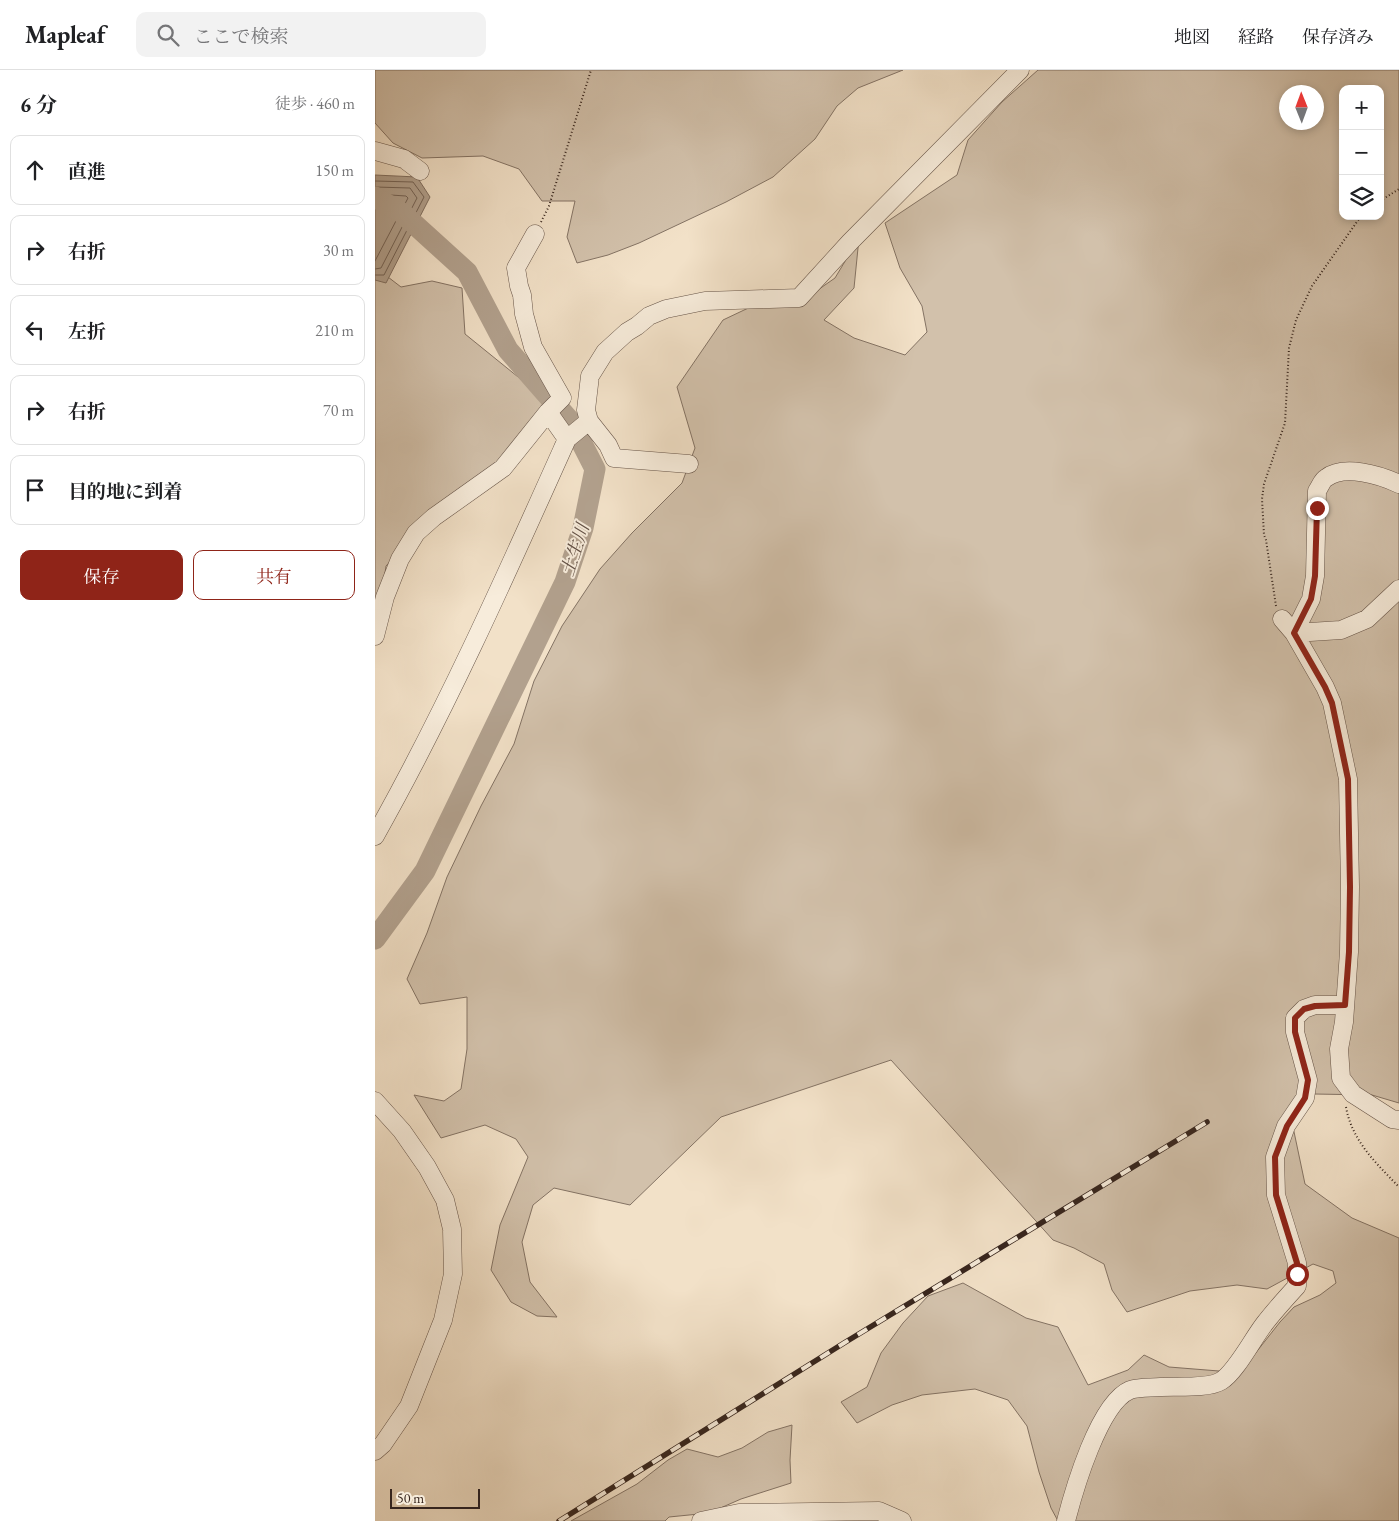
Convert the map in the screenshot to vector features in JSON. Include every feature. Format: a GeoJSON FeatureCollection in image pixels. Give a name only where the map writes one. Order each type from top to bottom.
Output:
{"type":"FeatureCollection","features":[{"type":"Feature","properties":{"kind":"street"},"geometry":{"type":"LineString","coordinates":[[689,464],[614,458],[608,445],[589,421],[586,410],[590,376],[605,352],[627,332],[649,316],[666,309],[705,301],[799,298],[850,242],[1020,70]]}},
{"type":"Feature","properties":{"kind":"street"},"geometry":{"type":"LineString","coordinates":[[375,151],[404,159],[420,171]]}},
{"type":"Feature","properties":{"kind":"street"},"geometry":{"type":"LineString","coordinates":[[375,636],[388,589],[400,559],[416,533],[434,517],[503,468],[548,412],[562,398],[533,347],[523,314],[522,295],[516,268],[535,234]]}},
{"type":"Feature","properties":{"kind":"street"},"geometry":{"type":"LineString","coordinates":[[548,412],[569,437]]}},
{"type":"Feature","properties":{"kind":"street"},"geometry":{"type":"LineString","coordinates":[[375,836],[409,776],[509,568],[569,437],[589,421]]}},
{"type":"Feature","properties":{"kind":"street"},"geometry":{"type":"LineString","coordinates":[[1294,633],[1311,599],[1315,576],[1317,491],[1324,478],[1335,473],[1363,472],[1387,478],[1399,484]]}},
{"type":"Feature","properties":{"kind":"street"},"geometry":{"type":"LineString","coordinates":[[1294,633],[1341,630],[1358,623],[1367,619],[1399,589]]}},
{"type":"Feature","properties":{"kind":"street"},"geometry":{"type":"LineString","coordinates":[[1282,619],[1294,633],[1332,703],[1348,779],[1349,952],[1339,1049],[1341,1078],[1353,1094],[1392,1119],[1399,1120]]}},
{"type":"Feature","properties":{"kind":"street"},"geometry":{"type":"LineString","coordinates":[[1066,1521],[1072,1498],[1100,1423],[1113,1405],[1129,1391],[1135,1389],[1209,1385],[1221,1381],[1297,1286],[1297,1263],[1276,1195],[1275,1157],[1287,1126],[1305,1098],[1308,1080],[1295,1032],[1295,1018],[1304,1009],[1315,1006],[1345,1005]]}},
{"type":"Feature","properties":{"kind":"street"},"geometry":{"type":"LineString","coordinates":[[375,1101],[407,1138],[427,1167],[445,1200],[452,1229],[453,1274],[443,1320],[409,1406],[383,1444],[375,1451]]}},
{"type":"Feature","properties":{"kind":"street"},"geometry":{"type":"LineString","coordinates":[[701,1521],[739,1513],[879,1511],[902,1521]]}},
{"type":"Feature","properties":{"kind":"path"},"geometry":{"type":"LineString","coordinates":[[535,234],[549,206],[591,70]]}},
{"type":"Feature","properties":{"kind":"path"},"geometry":{"type":"LineString","coordinates":[[1384,198],[1399,189]]}},
{"type":"Feature","properties":{"kind":"path"},"geometry":{"type":"LineString","coordinates":[[1282,619],[1275,603],[1264,535],[1262,499],[1264,484],[1285,423],[1289,348],[1296,320],[1313,286],[1358,220]]}},
{"type":"Feature","properties":{"kind":"path"},"geometry":{"type":"LineString","coordinates":[[1346,1103],[1349,1120],[1367,1154],[1399,1187]]}},
{"type":"Feature","properties":{"kind":"shaded area"},"geometry":{"type":"Polygon","coordinates":[[[375,70],[903,70],[858,88],[837,106],[815,139],[773,177],[726,202],[639,243],[608,255],[577,263],[567,237],[575,201],[542,201],[519,169],[483,156],[422,158],[393,143],[375,123],[375,70]]]}},
{"type":"Feature","properties":{"kind":"shaded area"},"geometry":{"type":"Polygon","coordinates":[[[1038,70],[1399,70],[1399,1103],[1372,1095],[1314,1094],[1293,1127],[1305,1184],[1352,1218],[1399,1238],[1399,1521],[1058,1521],[1051,1508],[1039,1472],[1027,1426],[1008,1400],[975,1389],[922,1395],[892,1405],[857,1423],[841,1402],[867,1387],[881,1353],[903,1323],[928,1296],[963,1283],[1026,1318],[1058,1327],[1088,1385],[1128,1370],[1144,1355],[1169,1367],[1219,1371],[1254,1355],[1294,1307],[1320,1295],[1336,1283],[1333,1271],[1313,1264],[1267,1289],[1237,1285],[1190,1291],[1127,1312],[1112,1290],[1104,1264],[1074,1248],[1053,1240],[891,1060],[721,1117],[630,1205],[554,1188],[533,1205],[522,1242],[530,1282],[557,1317],[537,1316],[511,1302],[491,1270],[500,1225],[528,1157],[516,1139],[485,1125],[441,1138],[414,1095],[444,1101],[461,1089],[467,1049],[467,997],[420,1004],[407,979],[427,933],[447,877],[481,806],[514,744],[534,681],[562,626],[600,569],[632,533],[682,483],[695,448],[677,387],[723,320],[761,302],[802,301],[835,278],[859,238],[854,288],[824,320],[854,338],[905,355],[927,332],[922,306],[900,268],[885,223],[957,175],[968,140],[1002,102],[1038,70]]]}},
{"type":"Feature","properties":{"kind":"shaded area"},"geometry":{"type":"Polygon","coordinates":[[[375,267],[401,287],[432,281],[462,288],[465,334],[549,402],[524,447],[432,516],[386,566],[375,645],[375,267]]]}},
{"type":"Feature","properties":{"kind":"shaded area"},"geometry":{"type":"Polygon","coordinates":[[[792,1425],[791,1483],[741,1499],[709,1513],[669,1517],[665,1521],[571,1521],[637,1484],[668,1460],[687,1449],[718,1457],[742,1448],[768,1432],[792,1425]]]}},
{"type":"Feature","properties":{"kind":"water"},"geometry":{"type":"Polygon","coordinates":[[[375,175],[417,177],[430,197],[386,283],[375,280],[375,175]]]}},
{"type":"Feature","properties":{"kind":"waterway","name":"土生川"},"geometry":{"type":"LineString","coordinates":[[375,197],[402,213],[467,272],[508,350],[571,422],[595,469],[583,528],[565,582],[425,871],[375,939]]}},
{"type":"Feature","properties":{"kind":"railway"},"geometry":{"type":"LineString","coordinates":[[559,1521],[844,1343],[1207,1122]]}},
{"type":"Feature","properties":{"kind":"route"},"geometry":{"type":"LineString","coordinates":[[1297,1274],[1297,1263],[1276,1195],[1275,1157],[1287,1126],[1305,1098],[1308,1080],[1295,1032],[1295,1018],[1304,1009],[1315,1006],[1345,1005],[1349,952],[1348,779],[1332,703],[1294,633],[1311,599],[1315,576],[1317,508]]}}]}
